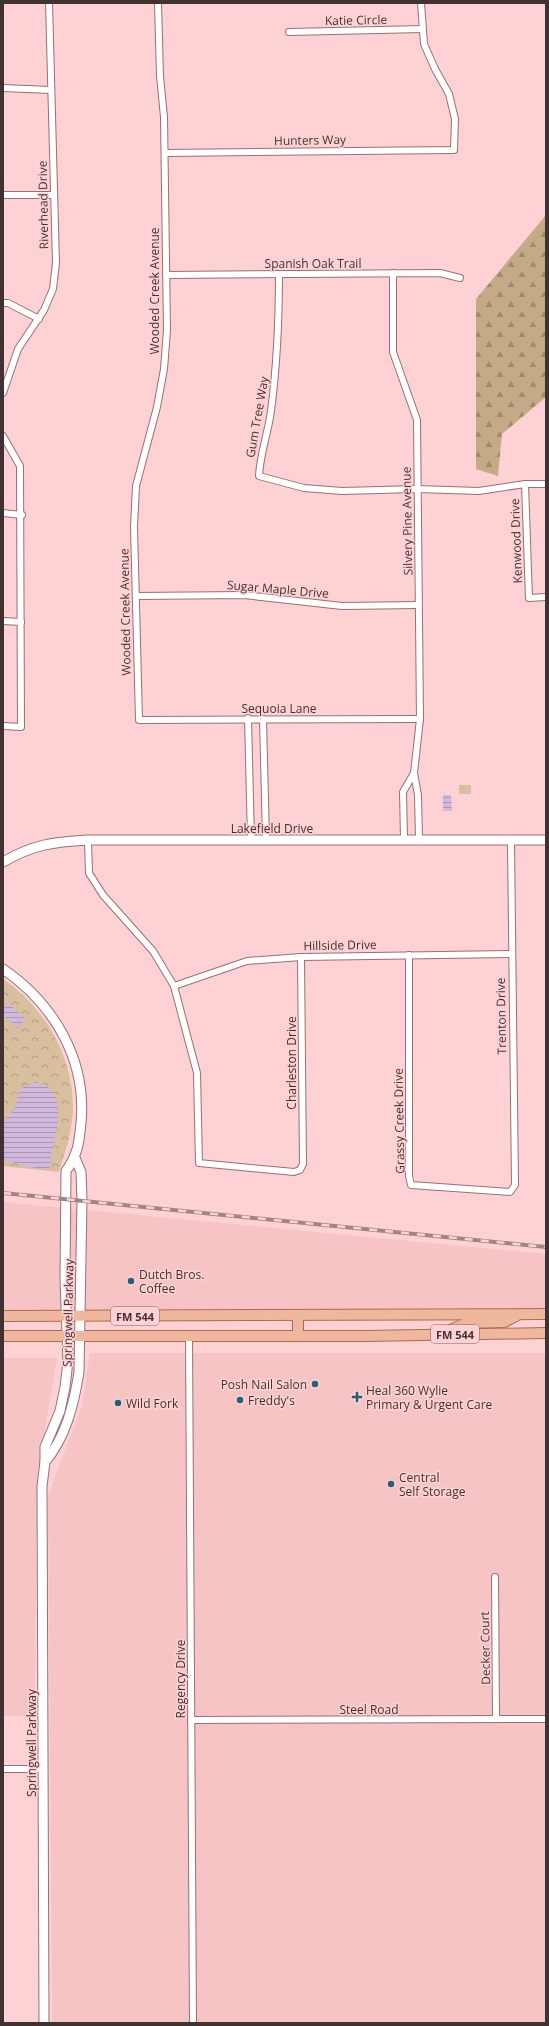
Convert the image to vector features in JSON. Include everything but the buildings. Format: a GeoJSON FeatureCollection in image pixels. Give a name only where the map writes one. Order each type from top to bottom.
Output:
{"type":"FeatureCollection","features":[{"type":"Feature","properties":{"kind":"main road"},"geometry":{"type":"LineString","coordinates":[[451,1334],[452,1329],[463,1324],[504,1322],[520,1314]]}},
{"type":"Feature","properties":{"kind":"main road","name":"FM 544"},"geometry":{"type":"LineString","coordinates":[[3,1316],[546,1314]]}},
{"type":"Feature","properties":{"kind":"main road"},"geometry":{"type":"LineString","coordinates":[[298,1315],[298,1336]]}},
{"type":"Feature","properties":{"kind":"main road","name":"FM 544"},"geometry":{"type":"LineString","coordinates":[[3,1336],[298,1336],[546,1333]]}},
{"type":"Feature","properties":{"kind":"street","name":"Riverhead Drive"},"geometry":{"type":"LineString","coordinates":[[3,393],[18,349],[38,319],[53,289],[56,263],[49,3]]}},
{"type":"Feature","properties":{"kind":"street","name":"Wooded Creek Avenue"},"geometry":{"type":"LineString","coordinates":[[139,720],[134,527],[136,486],[157,407],[164,369],[167,330],[165,153],[158,3]]}},
{"type":"Feature","properties":{"kind":"street"},"geometry":{"type":"LineString","coordinates":[[421,3],[423,29]]}},
{"type":"Feature","properties":{"kind":"street","name":"Hunters Way"},"geometry":{"type":"LineString","coordinates":[[165,153],[454,150],[455,119],[449,94],[435,69],[424,44],[423,29]]}},
{"type":"Feature","properties":{"kind":"street","name":"Katie Circle"},"geometry":{"type":"LineString","coordinates":[[289,32],[423,29]]}},
{"type":"Feature","properties":{"kind":"street"},"geometry":{"type":"LineString","coordinates":[[3,88],[52,90]]}},
{"type":"Feature","properties":{"kind":"street"},"geometry":{"type":"LineString","coordinates":[[3,194],[54,195]]}},
{"type":"Feature","properties":{"kind":"street","name":"Silvery Pine Avenue"},"geometry":{"type":"LineString","coordinates":[[393,273],[393,352],[417,420],[420,719],[414,773],[418,795],[419,839]]}},
{"type":"Feature","properties":{"kind":"street","name":"Spanish Oak Trail"},"geometry":{"type":"LineString","coordinates":[[166,274],[440,273],[460,278]]}},
{"type":"Feature","properties":{"kind":"street","name":"Gum Tree Way"},"geometry":{"type":"LineString","coordinates":[[279,274],[277,368],[270,422],[260,458],[259,476],[304,488],[342,491],[417,489]]}},
{"type":"Feature","properties":{"kind":"street"},"geometry":{"type":"LineString","coordinates":[[3,303],[38,319]]}},
{"type":"Feature","properties":{"kind":"street"},"geometry":{"type":"LineString","coordinates":[[3,436],[20,466],[22,515],[20,727],[3,726]]}},
{"type":"Feature","properties":{"kind":"street"},"geometry":{"type":"LineString","coordinates":[[417,489],[478,491],[525,484],[546,484]]}},
{"type":"Feature","properties":{"kind":"street","name":"Kenwood Drive"},"geometry":{"type":"LineString","coordinates":[[525,484],[529,598],[546,598]]}},
{"type":"Feature","properties":{"kind":"street"},"geometry":{"type":"LineString","coordinates":[[3,513],[22,515]]}},
{"type":"Feature","properties":{"kind":"street","name":"Sugar Maple Drive"},"geometry":{"type":"LineString","coordinates":[[136,596],[244,595],[342,606],[418,605]]}},
{"type":"Feature","properties":{"kind":"street"},"geometry":{"type":"LineString","coordinates":[[3,621],[21,622]]}},
{"type":"Feature","properties":{"kind":"street"},"geometry":{"type":"LineString","coordinates":[[248,718],[251,840]]}},
{"type":"Feature","properties":{"kind":"street","name":"Sequoia Lane"},"geometry":{"type":"LineString","coordinates":[[139,720],[248,718],[420,719]]}},
{"type":"Feature","properties":{"kind":"street"},"geometry":{"type":"LineString","coordinates":[[263,719],[266,840]]}},
{"type":"Feature","properties":{"kind":"street","name":"Silvery Pine Avenue"},"geometry":{"type":"LineString","coordinates":[[404,839],[403,792],[414,773]]}},
{"type":"Feature","properties":{"kind":"street","name":"Lakefield Drive"},"geometry":{"type":"LineString","coordinates":[[3,862],[26,849],[52,842],[88,840],[419,839],[511,842],[546,840]]}},
{"type":"Feature","properties":{"kind":"street"},"geometry":{"type":"LineString","coordinates":[[88,840],[89,873],[103,895],[154,951],[174,986]]}},
{"type":"Feature","properties":{"kind":"street","name":"Trenton Drive"},"geometry":{"type":"LineString","coordinates":[[511,842],[511,954],[515,1186],[513,1190]]}},
{"type":"Feature","properties":{"kind":"street","name":"Hillside Drive"},"geometry":{"type":"LineString","coordinates":[[174,986],[247,961],[301,956],[511,954]]}},
{"type":"Feature","properties":{"kind":"street","name":"Grassy Creek Drive"},"geometry":{"type":"LineString","coordinates":[[409,955],[409,1168],[411,1185],[510,1192],[513,1190]]}},
{"type":"Feature","properties":{"kind":"street","name":"Charleston Drive"},"geometry":{"type":"LineString","coordinates":[[174,986],[197,1073],[199,1163],[294,1172],[300,1170],[303,1164],[301,956]]}},
{"type":"Feature","properties":{"kind":"street","name":"Springwell Parkway"},"geometry":{"type":"LineString","coordinates":[[3,969],[23,984],[49,1011],[58,1025],[75,1062],[79,1078],[82,1112],[75,1158],[66,1171],[65,1223],[68,1361],[60,1411],[45,1447],[42,1486],[44,2023]]}},
{"type":"Feature","properties":{"kind":"street","name":"Springwell Parkway"},"geometry":{"type":"LineString","coordinates":[[45,1462],[54,1451],[69,1418],[79,1372],[82,1223],[81,1172],[75,1158]]}},
{"type":"Feature","properties":{"kind":"street"},"geometry":{"type":"LineString","coordinates":[[65,1223],[82,1223]]}},
{"type":"Feature","properties":{"kind":"street","name":"Regency Drive"},"geometry":{"type":"LineString","coordinates":[[189,1336],[193,2023]]}},
{"type":"Feature","properties":{"kind":"street","name":"Decker Court"},"geometry":{"type":"LineString","coordinates":[[495,1577],[496,1719]]}},
{"type":"Feature","properties":{"kind":"street","name":"Steel Road"},"geometry":{"type":"LineString","coordinates":[[191,1720],[546,1719]]}},
{"type":"Feature","properties":{"kind":"street"},"geometry":{"type":"LineString","coordinates":[[3,1770],[43,1769]]}},
{"type":"Feature","properties":{"kind":"shaded area"},"geometry":{"type":"Polygon","coordinates":[[[443,795],[451,795],[452,811],[443,811],[443,795]]]}},
{"type":"Feature","properties":{"kind":"shaded area"},"geometry":{"type":"Polygon","coordinates":[[[8,1003],[26,1019],[17,1028],[3,1015],[3,1010],[8,1003]]]}},
{"type":"Feature","properties":{"kind":"shaded area"},"geometry":{"type":"Polygon","coordinates":[[[35,1082],[44,1085],[51,1090],[55,1096],[57,1104],[57,1129],[51,1155],[52,1165],[48,1169],[28,1167],[8,1161],[3,1162],[3,1121],[14,1110],[20,1089],[35,1082]]]}},
{"type":"Feature","properties":{"kind":"shaded area"},"geometry":{"type":"Polygon","coordinates":[[[3,1202],[546,1254],[546,1309],[3,1312],[3,1202]]]}},
{"type":"Feature","properties":{"kind":"shaded area"},"geometry":{"type":"Polygon","coordinates":[[[90,1353],[546,1353],[546,2023],[52,2023],[48,1495],[82,1405],[90,1353]]]}},
{"type":"Feature","properties":{"kind":"shaded area"},"geometry":{"type":"Polygon","coordinates":[[[3,1358],[57,1358],[37,1476],[35,1716],[3,1716],[3,1358]]]}},
{"type":"Feature","properties":{"kind":"green space"},"geometry":{"type":"Polygon","coordinates":[[[546,215],[546,397],[502,434],[498,476],[476,469],[476,299],[546,215]]]}},
{"type":"Feature","properties":{"kind":"green space"},"geometry":{"type":"Polygon","coordinates":[[[459,785],[471,785],[471,794],[459,794],[459,785]]]}},
{"type":"Feature","properties":{"kind":"green space"},"geometry":{"type":"Polygon","coordinates":[[[3,979],[20,992],[48,1025],[66,1064],[71,1085],[73,1106],[70,1133],[59,1172],[3,1166],[3,979]]]}},
{"type":"Feature","properties":{"kind":"railway"},"geometry":{"type":"LineString","coordinates":[[3,1193],[546,1247]]}},
{"type":"Feature","properties":{"kind":"place","name":"Dutch Bros. Coffee"},"geometry":{"type":"Point","coordinates":[131,1281]}},
{"type":"Feature","properties":{"kind":"place","name":"Posh Nail Salon"},"geometry":{"type":"Point","coordinates":[315,1384]}},
{"type":"Feature","properties":{"kind":"place","name":"Heal 360 Wylie Primary & Urgent Care"},"geometry":{"type":"Point","coordinates":[357,1397]}},
{"type":"Feature","properties":{"kind":"place","name":"Freddy's"},"geometry":{"type":"Point","coordinates":[240,1400]}},
{"type":"Feature","properties":{"kind":"place","name":"Wild Fork"},"geometry":{"type":"Point","coordinates":[118,1403]}},
{"type":"Feature","properties":{"kind":"place","name":"Central Self Storage"},"geometry":{"type":"Point","coordinates":[391,1484]}}]}
